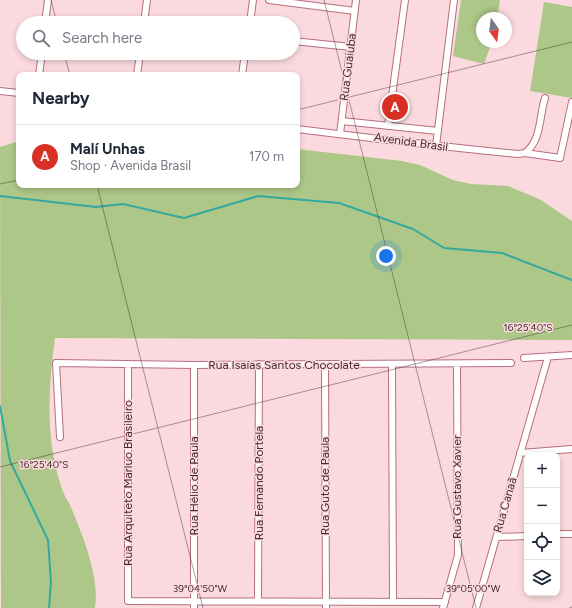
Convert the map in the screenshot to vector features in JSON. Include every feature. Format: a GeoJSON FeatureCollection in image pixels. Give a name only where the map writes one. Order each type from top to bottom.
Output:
{"type":"FeatureCollection","features":[{"type":"Feature","properties":{"kind":"street"},"geometry":{"type":"LineString","coordinates":[[46,16],[48,0]]}},
{"type":"Feature","properties":{"kind":"street"},"geometry":{"type":"LineString","coordinates":[[145,16],[146,0]]}},
{"type":"Feature","properties":{"kind":"street"},"geometry":{"type":"LineString","coordinates":[[251,16],[253,0]]}},
{"type":"Feature","properties":{"kind":"street"},"geometry":{"type":"LineString","coordinates":[[269,0],[355,11]]}},
{"type":"Feature","properties":{"kind":"street","name":"Rua Guaiuba"},"geometry":{"type":"LineString","coordinates":[[340,134],[356,0]]}},
{"type":"Feature","properties":{"kind":"street"},"geometry":{"type":"LineString","coordinates":[[388,126],[405,0]]}},
{"type":"Feature","properties":{"kind":"street"},"geometry":{"type":"LineString","coordinates":[[436,146],[454,0]]}},
{"type":"Feature","properties":{"kind":"street"},"geometry":{"type":"LineString","coordinates":[[300,42],[351,47]]}},
{"type":"Feature","properties":{"kind":"street"},"geometry":{"type":"LineString","coordinates":[[39,72],[41,60]]}},
{"type":"Feature","properties":{"kind":"street"},"geometry":{"type":"LineString","coordinates":[[137,72],[139,60]]}},
{"type":"Feature","properties":{"kind":"street"},"geometry":{"type":"LineString","coordinates":[[243,72],[245,60]]}},
{"type":"Feature","properties":{"kind":"street"},"geometry":{"type":"LineString","coordinates":[[0,91],[16,93]]}},
{"type":"Feature","properties":{"kind":"street"},"geometry":{"type":"LineString","coordinates":[[525,153],[534,144],[537,138],[541,110],[545,98]]}},
{"type":"Feature","properties":{"kind":"street","name":"Avenida Brasil"},"geometry":{"type":"LineString","coordinates":[[300,129],[436,146],[518,154],[525,153],[560,158],[572,102]]}},
{"type":"Feature","properties":{"kind":"street"},"geometry":{"type":"LineString","coordinates":[[342,121],[438,131]]}},
{"type":"Feature","properties":{"kind":"street"},"geometry":{"type":"LineString","coordinates":[[524,358],[572,355]]}},
{"type":"Feature","properties":{"kind":"street","name":"Rua Canaã"},"geometry":{"type":"LineString","coordinates":[[476,608],[548,356]]}},
{"type":"Feature","properties":{"kind":"street","name":"Rua Isaías Santos Chocolate"},"geometry":{"type":"LineString","coordinates":[[60,437],[56,363],[194,365],[511,363]]}},
{"type":"Feature","properties":{"kind":"street","name":"Rua Fernando Portela"},"geometry":{"type":"LineString","coordinates":[[258,602],[259,364]]}},
{"type":"Feature","properties":{"kind":"street","name":"Rua Guto de Paula"},"geometry":{"type":"LineString","coordinates":[[325,364],[326,608]]}},
{"type":"Feature","properties":{"kind":"street"},"geometry":{"type":"LineString","coordinates":[[392,364],[393,601]]}},
{"type":"Feature","properties":{"kind":"street","name":"Rua Gustavo Xavier"},"geometry":{"type":"LineString","coordinates":[[444,605],[458,555],[457,364]]}},
{"type":"Feature","properties":{"kind":"street","name":"Rua Arquiteto Marluo Brasileiro"},"geometry":{"type":"LineString","coordinates":[[128,365],[128,601],[194,601]]}},
{"type":"Feature","properties":{"kind":"street","name":"Rua Hélio de Paula"},"geometry":{"type":"LineString","coordinates":[[194,365],[194,608]]}},
{"type":"Feature","properties":{"kind":"street"},"geometry":{"type":"LineString","coordinates":[[520,453],[572,449]]}},
{"type":"Feature","properties":{"kind":"street"},"geometry":{"type":"LineString","coordinates":[[560,534],[572,534]]}},
{"type":"Feature","properties":{"kind":"street"},"geometry":{"type":"LineString","coordinates":[[496,537],[524,536]]}},
{"type":"Feature","properties":{"kind":"street"},"geometry":{"type":"LineString","coordinates":[[194,601],[393,601],[444,605]]}},
{"type":"Feature","properties":{"kind":"green space"},"geometry":{"type":"Polygon","coordinates":[[[461,0],[500,0],[498,12],[476,12],[476,48],[490,48],[484,64],[453,56],[461,0]]]}},
{"type":"Feature","properties":{"kind":"green space"},"geometry":{"type":"Polygon","coordinates":[[[544,2],[572,7],[572,98],[530,91],[544,2]]]}},
{"type":"Feature","properties":{"kind":"green space"},"geometry":{"type":"Polygon","coordinates":[[[16,142],[16,188],[300,188],[300,149],[402,161],[420,165],[453,180],[471,184],[508,186],[541,200],[572,221],[572,340],[55,338],[50,395],[50,433],[62,489],[75,516],[89,555],[95,582],[95,608],[1,608],[0,147],[16,142]]]}},
{"type":"Feature","properties":{"kind":"waterway"},"geometry":{"type":"LineString","coordinates":[[0,196],[96,207],[123,204],[184,218],[258,196],[339,203],[413,229],[444,248],[502,253],[572,280]]}},
{"type":"Feature","properties":{"kind":"waterway"},"geometry":{"type":"LineString","coordinates":[[0,406],[10,461],[48,540],[51,582],[49,608]]}},
{"type":"Feature","properties":{"kind":"place","name":"Malí Unhas"},"geometry":{"type":"Point","coordinates":[395,107]}}]}
